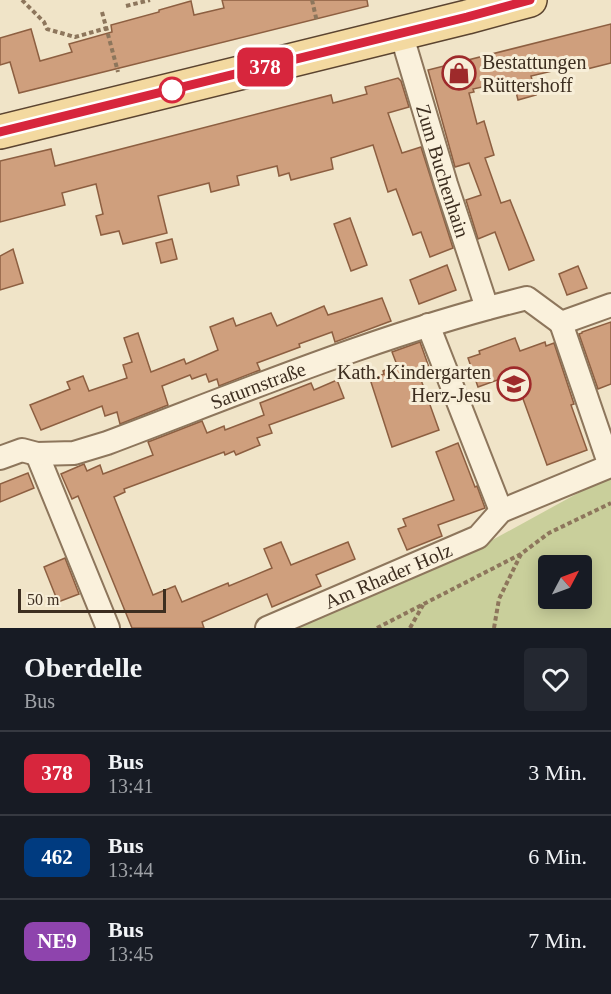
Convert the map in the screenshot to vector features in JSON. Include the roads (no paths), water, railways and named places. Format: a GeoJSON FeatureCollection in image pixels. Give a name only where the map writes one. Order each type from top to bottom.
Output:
{"type":"FeatureCollection","features":[{"type":"Feature","properties":{"kind":"main road"},"geometry":{"type":"LineString","coordinates":[[0,132],[401,33],[464,9],[530,0]]}},
{"type":"Feature","properties":{"kind":"street","name":"Zum Buchenhain"},"geometry":{"type":"LineString","coordinates":[[401,33],[446,184],[487,308]]}},
{"type":"Feature","properties":{"kind":"street","name":"Saturnstraße"},"geometry":{"type":"LineString","coordinates":[[0,458],[22,450],[37,454],[74,453],[107,443],[428,325],[527,298],[561,323]]}},
{"type":"Feature","properties":{"kind":"street"},"geometry":{"type":"LineString","coordinates":[[561,323],[611,305]]}},
{"type":"Feature","properties":{"kind":"street","name":"Am Rhader Holz"},"geometry":{"type":"LineString","coordinates":[[267,628],[478,537],[501,511],[610,466],[561,323]]}},
{"type":"Feature","properties":{"kind":"street"},"geometry":{"type":"LineString","coordinates":[[428,325],[501,511]]}},
{"type":"Feature","properties":{"kind":"street"},"geometry":{"type":"LineString","coordinates":[[37,454],[108,628]]}},
{"type":"Feature","properties":{"kind":"place","name":"Bestattungen Rüttershoff"},"geometry":{"type":"Point","coordinates":[459,73]}},
{"type":"Feature","properties":{"kind":"place","name":"Kath. Kindergarten Herz-Jesu"},"geometry":{"type":"Point","coordinates":[514,384]}}]}
